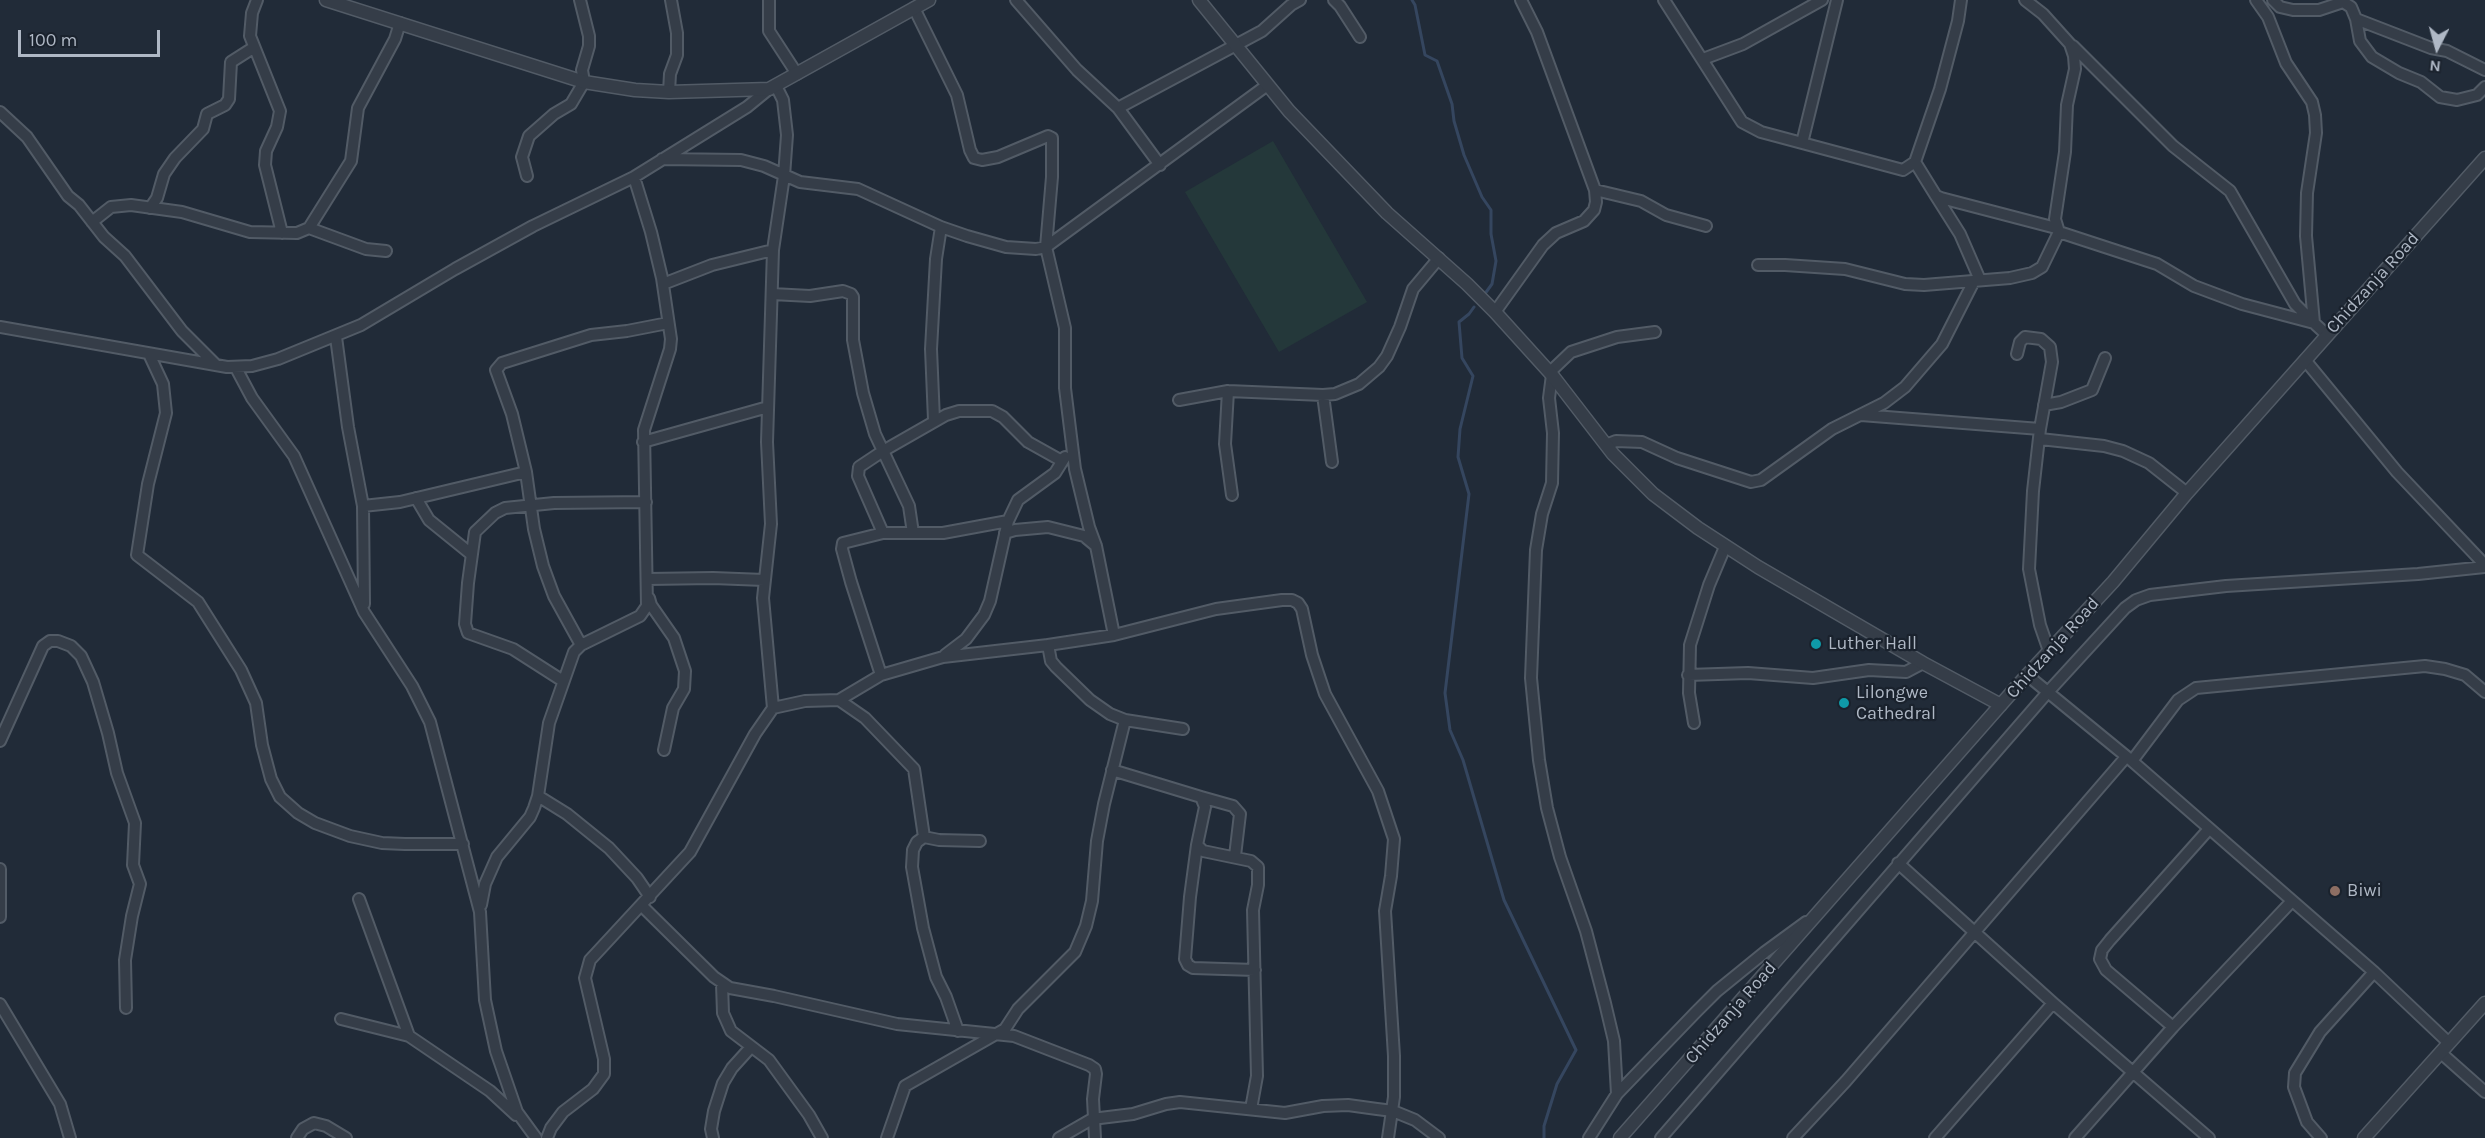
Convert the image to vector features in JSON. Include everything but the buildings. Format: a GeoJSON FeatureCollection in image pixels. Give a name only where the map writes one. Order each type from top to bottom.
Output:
{"type":"FeatureCollection","features":[{"type":"Feature","properties":{"kind":"street"},"geometry":{"type":"LineString","coordinates":[[257,0],[249,26],[253,48],[279,111],[277,127],[265,158],[266,174],[282,233]]}},
{"type":"Feature","properties":{"kind":"street"},"geometry":{"type":"LineString","coordinates":[[326,0],[584,82],[635,90],[669,92],[772,88],[783,100],[787,126],[784,176],[773,250],[768,407],[771,524],[763,598],[773,708],[755,734],[690,852],[642,906],[595,953],[587,968],[585,978],[604,1059],[604,1074],[594,1089],[563,1112],[551,1128],[547,1138]]}},
{"type":"Feature","properties":{"kind":"street"},"geometry":{"type":"LineString","coordinates":[[527,176],[522,157],[529,136],[554,114],[571,104],[584,82],[582,70],[589,46],[589,36],[580,0]]}},
{"type":"Feature","properties":{"kind":"street"},"geometry":{"type":"LineString","coordinates":[[669,92],[670,74],[677,55],[677,33],[671,0]]}},
{"type":"Feature","properties":{"kind":"street"},"geometry":{"type":"LineString","coordinates":[[769,0],[769,31],[797,74]]}},
{"type":"Feature","properties":{"kind":"street"},"geometry":{"type":"LineString","coordinates":[[0,327],[236,368],[278,359],[336,337],[393,307],[455,268],[533,226],[634,177],[747,107],[772,88],[929,0]]}},
{"type":"Feature","properties":{"kind":"street"},"geometry":{"type":"LineString","coordinates":[[1016,0],[1077,70],[1118,108],[1160,165]]}},
{"type":"Feature","properties":{"kind":"street"},"geometry":{"type":"LineString","coordinates":[[1199,0],[1266,86],[1387,213],[1439,258],[1495,312],[1551,374],[1606,445],[1653,494],[1725,547],[1923,663],[2001,705]]}},
{"type":"Feature","properties":{"kind":"street"},"geometry":{"type":"LineString","coordinates":[[1118,108],[1262,31],[1291,5],[1300,0]]}},
{"type":"Feature","properties":{"kind":"street"},"geometry":{"type":"LineString","coordinates":[[1334,0],[1360,37]]}},
{"type":"Feature","properties":{"kind":"street"},"geometry":{"type":"LineString","coordinates":[[1495,312],[1543,244],[1556,233],[1584,221],[1596,202],[1595,190],[1537,32],[1521,0]]}},
{"type":"Feature","properties":{"kind":"street"},"geometry":{"type":"LineString","coordinates":[[1664,0],[1742,122],[1761,132],[1896,169],[1909,168],[1915,162],[1940,89],[1958,21],[1961,0]]}},
{"type":"Feature","properties":{"kind":"street"},"geometry":{"type":"LineString","coordinates":[[1703,59],[1743,44],[1822,0]]}},
{"type":"Feature","properties":{"kind":"street"},"geometry":{"type":"LineString","coordinates":[[1802,142],[1837,0]]}},
{"type":"Feature","properties":{"kind":"street"},"geometry":{"type":"LineString","coordinates":[[2025,0],[2043,14],[2173,147],[2229,191],[2295,304],[2327,335]]}},
{"type":"Feature","properties":{"kind":"street"},"geometry":{"type":"LineString","coordinates":[[2256,0],[2268,16],[2286,63],[2312,102],[2315,115],[2316,133],[2307,193],[2306,236],[2314,323]]}},
{"type":"Feature","properties":{"kind":"street"},"geometry":{"type":"LineString","coordinates":[[2273,0],[2280,6],[2293,10],[2319,10],[2343,2],[2351,7],[2360,41],[2372,57],[2399,73],[2421,82],[2440,97],[2457,100],[2477,95],[2485,87]]}},
{"type":"Feature","properties":{"kind":"street"},"geometry":{"type":"LineString","coordinates":[[2355,16],[2358,0]]}},
{"type":"Feature","properties":{"kind":"street"},"geometry":{"type":"LineString","coordinates":[[914,8],[957,95],[974,158],[982,160],[998,157],[1048,136],[1052,138],[1052,177],[1046,248],[1065,328],[1065,388],[1072,443],[1082,499],[1096,546],[1114,635]]}},
{"type":"Feature","properties":{"kind":"street"},"geometry":{"type":"LineString","coordinates":[[2355,16],[2431,48],[2447,51],[2485,70]]}},
{"type":"Feature","properties":{"kind":"street"},"geometry":{"type":"LineString","coordinates":[[92,222],[103,212],[117,205],[182,212],[250,232],[297,233],[309,228],[351,161],[358,108],[395,39],[400,23]]}},
{"type":"Feature","properties":{"kind":"street"},"geometry":{"type":"LineString","coordinates":[[1758,266],[1785,265],[1845,269],[1905,284],[2010,278],[2038,271],[2046,261],[2057,230],[2055,219],[2065,152],[2067,105],[2075,69],[2070,44]]}},
{"type":"Feature","properties":{"kind":"street"},"geometry":{"type":"LineString","coordinates":[[150,208],[157,198],[164,174],[175,158],[203,129],[207,114],[225,105],[229,99],[231,62],[253,48]]}},
{"type":"Feature","properties":{"kind":"street"},"geometry":{"type":"LineString","coordinates":[[662,159],[741,160],[812,184],[858,189],[941,227],[1006,248],[1046,248],[1266,86]]}},
{"type":"Feature","properties":{"kind":"street"},"geometry":{"type":"LineString","coordinates":[[0,112],[27,137],[57,183],[135,268],[182,331],[216,365]]}},
{"type":"Feature","properties":{"kind":"street","name":"Chidzanja Road"},"geometry":{"type":"LineString","coordinates":[[1620,1138],[2485,158]]}},
{"type":"Feature","properties":{"kind":"street"},"geometry":{"type":"LineString","coordinates":[[1606,445],[1616,441],[1642,442],[1677,458],[1756,482],[1832,429],[1884,403],[1905,387],[1942,344],[1977,280],[1960,234],[1915,162]]}},
{"type":"Feature","properties":{"kind":"street"},"geometry":{"type":"LineString","coordinates":[[480,912],[485,884],[494,863],[530,817],[538,796],[549,723],[574,652],[581,645],[640,616],[647,606],[644,442],[647,417],[670,349],[663,284],[651,232],[634,177]]}},
{"type":"Feature","properties":{"kind":"street"},"geometry":{"type":"LineString","coordinates":[[1595,190],[1633,199],[1666,215],[1706,226]]}},
{"type":"Feature","properties":{"kind":"street"},"geometry":{"type":"LineString","coordinates":[[1936,196],[2057,230],[2157,264],[2194,286],[2242,304],[2314,323]]}},
{"type":"Feature","properties":{"kind":"street"},"geometry":{"type":"LineString","coordinates":[[934,420],[931,348],[936,259],[941,227]]}},
{"type":"Feature","properties":{"kind":"street"},"geometry":{"type":"LineString","coordinates":[[309,228],[366,249],[386,251]]}},
{"type":"Feature","properties":{"kind":"street"},"geometry":{"type":"LineString","coordinates":[[663,284],[712,265],[773,250]]}},
{"type":"Feature","properties":{"kind":"street"},"geometry":{"type":"LineString","coordinates":[[1179,400],[1228,392],[1335,394],[1359,384],[1379,368],[1394,342],[1413,289],[1439,258]]}},
{"type":"Feature","properties":{"kind":"street"},"geometry":{"type":"LineString","coordinates":[[772,294],[810,296],[843,291],[854,297],[853,340],[862,393],[875,435],[909,506],[913,533]]}},
{"type":"Feature","properties":{"kind":"street"},"geometry":{"type":"LineString","coordinates":[[581,645],[548,582],[534,529],[525,472],[512,414],[496,375],[498,366],[591,335],[668,323]]}},
{"type":"Feature","properties":{"kind":"street"},"geometry":{"type":"LineString","coordinates":[[1617,1094],[1614,1041],[1586,932],[1560,857],[1547,808],[1539,760],[1531,678],[1536,550],[1542,514],[1552,483],[1553,433],[1549,398],[1551,374],[1570,352],[1617,337],[1655,332]]}},
{"type":"Feature","properties":{"kind":"street"},"geometry":{"type":"LineString","coordinates":[[336,337],[348,427],[363,506],[364,612]]}},
{"type":"Feature","properties":{"kind":"street"},"geometry":{"type":"LineString","coordinates":[[2017,354],[2020,342],[2025,338],[2041,339],[2050,347],[2052,362],[2033,491],[2029,569],[2040,625],[2049,651]]}},
{"type":"Feature","properties":{"kind":"street"},"geometry":{"type":"LineString","coordinates":[[149,354],[163,384],[166,413],[147,484],[138,555],[198,602],[241,670],[256,703],[262,745],[271,779],[280,798],[315,823],[350,836],[393,844],[463,843]]}},
{"type":"Feature","properties":{"kind":"street"},"geometry":{"type":"LineString","coordinates":[[2044,405],[2061,402],[2092,390],[2105,358]]}},
{"type":"Feature","properties":{"kind":"street"},"geometry":{"type":"LineString","coordinates":[[2305,360],[2397,472],[2485,566]]}},
{"type":"Feature","properties":{"kind":"street"},"geometry":{"type":"LineString","coordinates":[[236,368],[252,398],[294,456],[364,612],[412,686],[430,722],[480,912],[485,1000],[496,1051],[523,1123]]}},
{"type":"Feature","properties":{"kind":"street"},"geometry":{"type":"LineString","coordinates":[[1228,392],[1225,444],[1233,495]]}},
{"type":"Feature","properties":{"kind":"street"},"geometry":{"type":"LineString","coordinates":[[1323,395],[1332,462]]}},
{"type":"Feature","properties":{"kind":"street"},"geometry":{"type":"LineString","coordinates":[[644,442],[768,407]]}},
{"type":"Feature","properties":{"kind":"street"},"geometry":{"type":"LineString","coordinates":[[883,533],[858,471],[861,464],[934,420],[959,411],[981,409],[992,411],[1003,417],[1028,442],[1062,462]]}},
{"type":"Feature","properties":{"kind":"street"},"geometry":{"type":"LineString","coordinates":[[1861,415],[2040,434],[2104,446],[2123,451],[2149,463],[2187,493]]}},
{"type":"Feature","properties":{"kind":"street"},"geometry":{"type":"LineString","coordinates":[[943,657],[966,639],[984,615],[990,601],[1008,521],[1018,500],[1055,473],[1072,443]]}},
{"type":"Feature","properties":{"kind":"street"},"geometry":{"type":"LineString","coordinates":[[363,506],[416,498],[525,472]]}},
{"type":"Feature","properties":{"kind":"street"},"geometry":{"type":"LineString","coordinates":[[416,498],[429,519],[471,554]]}},
{"type":"Feature","properties":{"kind":"street"},"geometry":{"type":"LineString","coordinates":[[563,681],[513,649],[468,633],[465,624],[475,532],[495,513],[505,508],[530,505],[646,502]]}},
{"type":"Feature","properties":{"kind":"street"},"geometry":{"type":"LineString","coordinates":[[881,675],[851,582],[842,546],[846,541],[883,533],[943,533],[1008,521]]}},
{"type":"Feature","properties":{"kind":"street"},"geometry":{"type":"LineString","coordinates":[[1005,533],[1048,527],[1084,536],[1096,546]]}},
{"type":"Feature","properties":{"kind":"street"},"geometry":{"type":"LineString","coordinates":[[1694,723],[1688,675],[1690,645],[1725,547]]}},
{"type":"Feature","properties":{"kind":"street"},"geometry":{"type":"LineString","coordinates":[[1661,1138],[2048,692],[2125,608],[2136,600],[2150,595],[2226,586],[2418,574],[2485,566]]}},
{"type":"Feature","properties":{"kind":"street"},"geometry":{"type":"LineString","coordinates":[[648,579],[764,580]]}},
{"type":"Feature","properties":{"kind":"street"},"geometry":{"type":"LineString","coordinates":[[648,594],[651,605],[674,638],[685,671],[684,689],[673,708],[664,750]]}},
{"type":"Feature","properties":{"kind":"street"},"geometry":{"type":"LineString","coordinates":[[773,708],[805,701],[839,700],[881,675],[943,657],[1114,635],[1242,604],[1292,600],[1298,603],[1302,609],[1312,655],[1326,694],[1378,790],[1394,839],[1384,911],[1393,1030],[1393,1111],[1388,1138]]}},
{"type":"Feature","properties":{"kind":"street"},"geometry":{"type":"LineString","coordinates":[[0,741],[4,721],[43,646],[50,641],[58,640],[71,646],[81,656],[100,703],[117,773],[135,823],[133,865],[140,884],[127,944],[124,978],[126,1008]]}},
{"type":"Feature","properties":{"kind":"street"},"geometry":{"type":"LineString","coordinates":[[1048,645],[1051,661],[1098,707],[1125,720],[1183,729]]}},
{"type":"Feature","properties":{"kind":"street"},"geometry":{"type":"LineString","coordinates":[[1688,675],[1748,673],[1813,678],[1869,670],[1906,672],[1923,663]]}},
{"type":"Feature","properties":{"kind":"street"},"geometry":{"type":"LineString","coordinates":[[1793,1138],[1846,1081],[2129,759],[2178,700],[2196,688],[2425,666],[2465,675],[2485,692]]}},
{"type":"Feature","properties":{"kind":"street"},"geometry":{"type":"LineString","coordinates":[[2027,675],[2129,759],[2374,972],[2485,1092]]}},
{"type":"Feature","properties":{"kind":"street"},"geometry":{"type":"LineString","coordinates":[[839,700],[865,718],[914,769],[924,837]]}},
{"type":"Feature","properties":{"kind":"street"},"geometry":{"type":"LineString","coordinates":[[887,1138],[905,1086],[1005,1029],[1018,1009],[1075,952],[1086,926],[1092,901],[1097,842],[1125,720]]}},
{"type":"Feature","properties":{"kind":"street"},"geometry":{"type":"LineString","coordinates":[[1112,770],[1233,806],[1240,814],[1235,856]]}},
{"type":"Feature","properties":{"kind":"street"},"geometry":{"type":"LineString","coordinates":[[538,796],[567,814],[609,848],[638,878],[650,897]]}},
{"type":"Feature","properties":{"kind":"street"},"geometry":{"type":"LineString","coordinates":[[1201,797],[1205,807],[1190,897],[1185,959],[1193,968],[1255,970]]}},
{"type":"Feature","properties":{"kind":"street"},"geometry":{"type":"LineString","coordinates":[[2173,1027],[2106,969],[2100,959],[2102,950],[2110,940],[2209,829]]}},
{"type":"Feature","properties":{"kind":"street"},"geometry":{"type":"LineString","coordinates":[[958,1031],[936,977],[915,890],[912,867],[913,850],[917,842],[924,837],[939,840],[980,841]]}},
{"type":"Feature","properties":{"kind":"street"},"geometry":{"type":"LineString","coordinates":[[1197,845],[1203,851],[1235,856],[1251,861],[1258,867],[1258,885],[1253,910],[1257,1076],[1251,1108]]}},
{"type":"Feature","properties":{"kind":"street"},"geometry":{"type":"LineString","coordinates":[[1898,863],[2053,1003],[2209,1138]]}},
{"type":"Feature","properties":{"kind":"street"},"geometry":{"type":"LineString","coordinates":[[0,869],[0,917]]}},
{"type":"Feature","properties":{"kind":"street"},"geometry":{"type":"LineString","coordinates":[[359,899],[409,1036]]}},
{"type":"Feature","properties":{"kind":"street"},"geometry":{"type":"LineString","coordinates":[[2075,1138],[2173,1027],[2292,901]]}},
{"type":"Feature","properties":{"kind":"street"},"geometry":{"type":"LineString","coordinates":[[642,906],[722,984],[729,988],[871,1019],[1014,1036],[1095,1069],[1092,1119],[1095,1138]]}},
{"type":"Feature","properties":{"kind":"street"},"geometry":{"type":"LineString","coordinates":[[1589,1138],[1617,1094],[1717,991],[1820,912]]}},
{"type":"Feature","properties":{"kind":"street"},"geometry":{"type":"LineString","coordinates":[[2321,1138],[2307,1122],[2294,1087],[2295,1072],[2319,1032],[2374,972]]}},
{"type":"Feature","properties":{"kind":"street"},"geometry":{"type":"LineString","coordinates":[[722,984],[723,1013],[731,1030],[769,1060],[809,1115],[822,1138]]}},
{"type":"Feature","properties":{"kind":"street"},"geometry":{"type":"LineString","coordinates":[[1935,1138],[2053,1003]]}},
{"type":"Feature","properties":{"kind":"street"},"geometry":{"type":"LineString","coordinates":[[2364,1138],[2485,1003]]}},
{"type":"Feature","properties":{"kind":"street"},"geometry":{"type":"LineString","coordinates":[[0,1004],[60,1104],[70,1138]]}},
{"type":"Feature","properties":{"kind":"street"},"geometry":{"type":"LineString","coordinates":[[341,1019],[409,1036],[489,1091],[536,1138]]}},
{"type":"Feature","properties":{"kind":"street"},"geometry":{"type":"LineString","coordinates":[[713,1138],[711,1129],[714,1111],[723,1083],[732,1068],[751,1047]]}},
{"type":"Feature","properties":{"kind":"street"},"geometry":{"type":"LineString","coordinates":[[1059,1138],[1092,1119],[1133,1114],[1180,1102],[1292,1113],[1323,1106],[1348,1105],[1393,1111],[1415,1120],[1439,1138]]}},
{"type":"Feature","properties":{"kind":"street"},"geometry":{"type":"LineString","coordinates":[[297,1138],[303,1129],[314,1123],[326,1126],[346,1138]]}},
{"type":"Feature","properties":{"kind":"green space"},"geometry":{"type":"Polygon","coordinates":[[[1273,141],[1367,302],[1279,352],[1185,192],[1273,141]]]}},
{"type":"Feature","properties":{"kind":"waterway"},"geometry":{"type":"LineString","coordinates":[[1412,0],[1425,55],[1437,61],[1452,104],[1454,121],[1464,155],[1482,197],[1491,210],[1491,234],[1496,261],[1492,284],[1484,295]]}},
{"type":"Feature","properties":{"kind":"waterway"},"geometry":{"type":"LineString","coordinates":[[1474,307],[1459,322],[1462,358],[1473,376],[1460,429],[1458,457],[1469,494],[1445,693],[1450,730],[1463,760],[1504,900],[1576,1050],[1557,1084],[1544,1126],[1544,1138]]}},
{"type":"Feature","properties":{"kind":"place","name":"Luther Hall"},"geometry":{"type":"Point","coordinates":[1816,644]}},
{"type":"Feature","properties":{"kind":"place","name":"Lilongwe Cathedral"},"geometry":{"type":"Point","coordinates":[1844,703]}},
{"type":"Feature","properties":{"kind":"place","name":"Biwi"},"geometry":{"type":"Point","coordinates":[2335,891]}}]}
